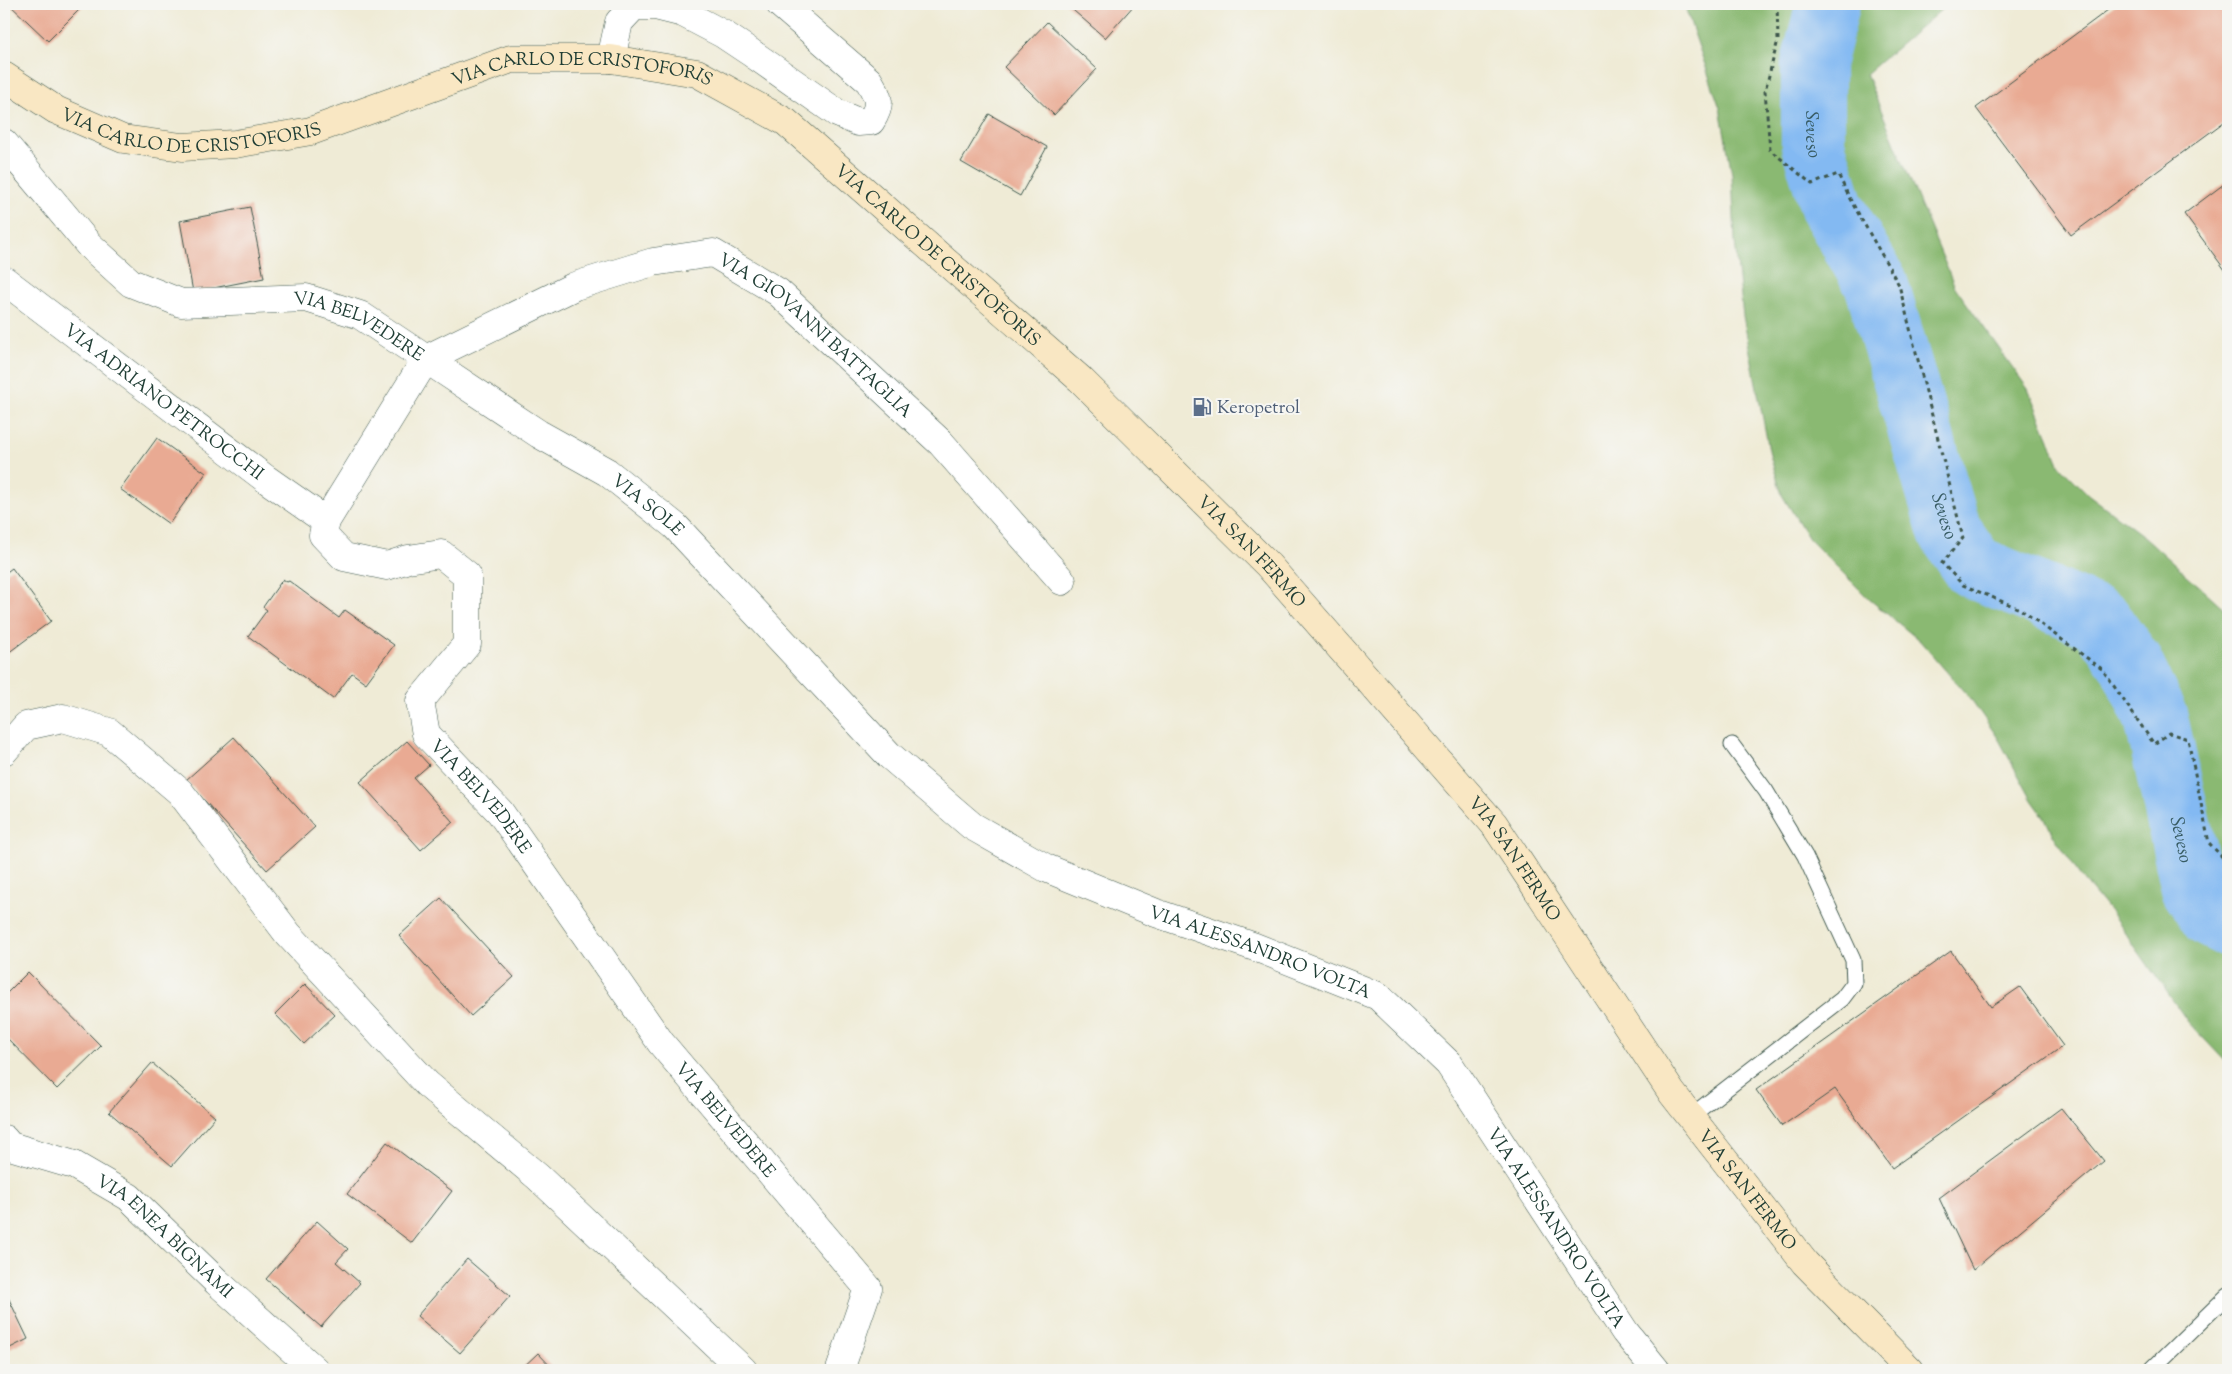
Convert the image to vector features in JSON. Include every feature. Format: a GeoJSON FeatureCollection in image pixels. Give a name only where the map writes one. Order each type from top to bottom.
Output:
{"type":"FeatureCollection","features":[{"type":"Feature","properties":{"kind":"main road","name":"VIA CARLO DE CRISTOFORIS"},"geometry":{"type":"LineString","coordinates":[[4,76],[56,110],[124,139],[182,148],[235,144],[311,131],[511,59],[611,59],[697,73],[786,122],[1080,379]]}},
{"type":"Feature","properties":{"kind":"main road","name":"VIA SAN FERMO"},"geometry":{"type":"LineString","coordinates":[[1080,379],[1268,565],[1494,824],[1672,1094],[1805,1263],[1910,1370]]}},
{"type":"Feature","properties":{"kind":"street"},"geometry":{"type":"LineString","coordinates":[[611,59],[619,22],[634,6],[655,6],[683,13],[723,34],[838,113],[858,122],[871,121],[878,110],[878,96],[869,81],[780,4]]}},
{"type":"Feature","properties":{"kind":"street","name":"VIA BELVEDERE"},"geometry":{"type":"LineString","coordinates":[[4,143],[89,245],[130,283],[181,303],[306,298],[360,315],[426,360],[326,521],[324,535],[344,557],[387,566],[408,559],[441,554],[467,575],[466,644],[420,701],[426,734],[500,812],[661,1043],[868,1288],[840,1370]]}},
{"type":"Feature","properties":{"kind":"street","name":"VIA GIOVANNI BATTAGLIA"},"geometry":{"type":"LineString","coordinates":[[426,360],[575,286],[653,262],[713,253],[778,292],[934,437],[1062,581]]}},
{"type":"Feature","properties":{"kind":"street","name":"VIA ADRIANO PETROCCHI"},"geometry":{"type":"LineString","coordinates":[[4,280],[266,479],[326,521]]}},
{"type":"Feature","properties":{"kind":"street","name":"VIA SOLE"},"geometry":{"type":"LineString","coordinates":[[426,360],[539,434],[607,472],[675,526],[833,696]]}},
{"type":"Feature","properties":{"kind":"street","name":"VIA ALESSANDRO VOLTA"},"geometry":{"type":"LineString","coordinates":[[833,696],[889,755],[972,826],[1046,868],[1156,914],[1255,947],[1378,996],[1449,1064],[1625,1332],[1656,1370]]}},
{"type":"Feature","properties":{"kind":"street"},"geometry":{"type":"LineString","coordinates":[[4,752],[26,726],[63,718],[110,732],[180,792],[288,934],[427,1084],[538,1177],[743,1370]]}},
{"type":"Feature","properties":{"kind":"street","name":"VIA ENEA BIGNAMI"},"geometry":{"type":"LineString","coordinates":[[6,1144],[74,1165],[129,1197],[216,1282],[312,1367]]}},
{"type":"Feature","properties":{"kind":"lane"},"geometry":{"type":"LineString","coordinates":[[1691,1116],[1842,999],[1854,983],[1853,960],[1805,856],[1766,791],[1732,745]]}},
{"type":"Feature","properties":{"kind":"lane"},"geometry":{"type":"LineString","coordinates":[[2151,1370],[2228,1295]]}},
{"type":"Feature","properties":{"kind":"path"},"geometry":{"type":"LineString","coordinates":[[1777,4],[1778,40],[1765,91],[1770,150],[1812,184],[1838,174],[1850,199],[1899,285],[1963,538],[1950,551],[1942,563],[1963,585],[2020,609],[2102,670],[2154,744],[2170,733],[2188,739],[2209,843],[2228,863]]}},
{"type":"Feature","properties":{"kind":"green space"},"geometry":{"type":"Polygon","coordinates":[[[1684,4],[1948,4],[1866,74],[1955,287],[2028,389],[2060,466],[2089,495],[2146,538],[2228,612],[2228,1064],[2188,1022],[2112,914],[2079,874],[2032,800],[1998,738],[1973,702],[1920,641],[1869,599],[1809,539],[1782,495],[1770,455],[1743,316],[1735,242],[1732,174],[1720,108],[1684,4]]]}},
{"type":"Feature","properties":{"kind":"building"},"geometry":{"type":"Polygon","coordinates":[[[9,4],[85,4],[48,41],[9,4]]]}},
{"type":"Feature","properties":{"kind":"building"},"geometry":{"type":"Polygon","coordinates":[[[1066,4],[1135,4],[1105,38],[1066,4]]]}},
{"type":"Feature","properties":{"kind":"building"},"geometry":{"type":"Polygon","coordinates":[[[2116,4],[2228,4],[2228,119],[2071,235],[1976,108],[2116,4]]]}},
{"type":"Feature","properties":{"kind":"building"},"geometry":{"type":"Polygon","coordinates":[[[1047,22],[1097,69],[1054,115],[1004,67],[1047,22]]]}},
{"type":"Feature","properties":{"kind":"building"},"geometry":{"type":"Polygon","coordinates":[[[989,114],[1047,147],[1020,196],[961,162],[989,114]]]}},
{"type":"Feature","properties":{"kind":"building"},"geometry":{"type":"Polygon","coordinates":[[[2228,181],[2228,274],[2184,214],[2228,181]]]}},
{"type":"Feature","properties":{"kind":"building"},"geometry":{"type":"Polygon","coordinates":[[[250,207],[264,278],[193,292],[180,221],[250,207]]]}},
{"type":"Feature","properties":{"kind":"building"},"geometry":{"type":"Polygon","coordinates":[[[157,438],[206,473],[169,524],[120,489],[157,438]]]}},
{"type":"Feature","properties":{"kind":"building"},"geometry":{"type":"Polygon","coordinates":[[[12,568],[51,621],[4,656],[4,574],[12,568]]]}},
{"type":"Feature","properties":{"kind":"building"},"geometry":{"type":"Polygon","coordinates":[[[283,579],[287,582],[289,581],[339,618],[345,610],[394,645],[366,683],[352,673],[333,699],[248,636],[267,610],[263,607],[283,579]]]}},
{"type":"Feature","properties":{"kind":"building"},"geometry":{"type":"Polygon","coordinates":[[[234,737],[315,827],[267,870],[186,780],[234,737]]]}},
{"type":"Feature","properties":{"kind":"building"},"geometry":{"type":"Polygon","coordinates":[[[407,741],[429,765],[414,778],[453,822],[421,850],[360,782],[407,741]]]}},
{"type":"Feature","properties":{"kind":"building"},"geometry":{"type":"Polygon","coordinates":[[[441,898],[514,977],[471,1016],[399,936],[441,898]]]}},
{"type":"Feature","properties":{"kind":"building"},"geometry":{"type":"Polygon","coordinates":[[[1951,951],[1991,1007],[2020,987],[2063,1046],[1892,1168],[1835,1089],[1782,1126],[1756,1090],[1951,951]]]}},
{"type":"Feature","properties":{"kind":"building"},"geometry":{"type":"Polygon","coordinates":[[[28,972],[101,1046],[57,1089],[4,1035],[4,996],[28,972]]]}},
{"type":"Feature","properties":{"kind":"building"},"geometry":{"type":"Polygon","coordinates":[[[305,984],[335,1015],[304,1044],[275,1014],[305,984]]]}},
{"type":"Feature","properties":{"kind":"building"},"geometry":{"type":"Polygon","coordinates":[[[152,1063],[215,1117],[172,1166],[109,1112],[152,1063]]]}},
{"type":"Feature","properties":{"kind":"building"},"geometry":{"type":"Polygon","coordinates":[[[2061,1108],[2104,1161],[1973,1270],[1939,1198],[2061,1108]]]}},
{"type":"Feature","properties":{"kind":"building"},"geometry":{"type":"Polygon","coordinates":[[[387,1142],[452,1191],[412,1243],[347,1194],[387,1142]]]}},
{"type":"Feature","properties":{"kind":"building"},"geometry":{"type":"Polygon","coordinates":[[[317,1221],[348,1249],[336,1262],[360,1283],[321,1327],[266,1279],[317,1221]]]}},
{"type":"Feature","properties":{"kind":"building"},"geometry":{"type":"Polygon","coordinates":[[[467,1259],[510,1296],[460,1353],[417,1316],[467,1259]]]}},
{"type":"Feature","properties":{"kind":"building"},"geometry":{"type":"Polygon","coordinates":[[[6,1293],[28,1339],[4,1351],[4,1294],[6,1293]]]}},
{"type":"Feature","properties":{"kind":"building"},"geometry":{"type":"Polygon","coordinates":[[[538,1353],[554,1370],[520,1370],[538,1353]]]}},
{"type":"Feature","properties":{"kind":"waterway","name":"Seveso"},"geometry":{"type":"LineString","coordinates":[[1828,4],[1813,64],[1813,145],[1832,207],[1876,283],[1950,532],[1974,567],[2100,620],[2130,662],[2156,718],[2193,888],[2212,917],[2228,925]]}},
{"type":"Feature","properties":{"kind":"place","name":"Keropetrol"},"geometry":{"type":"Point","coordinates":[1202,407]}}]}
